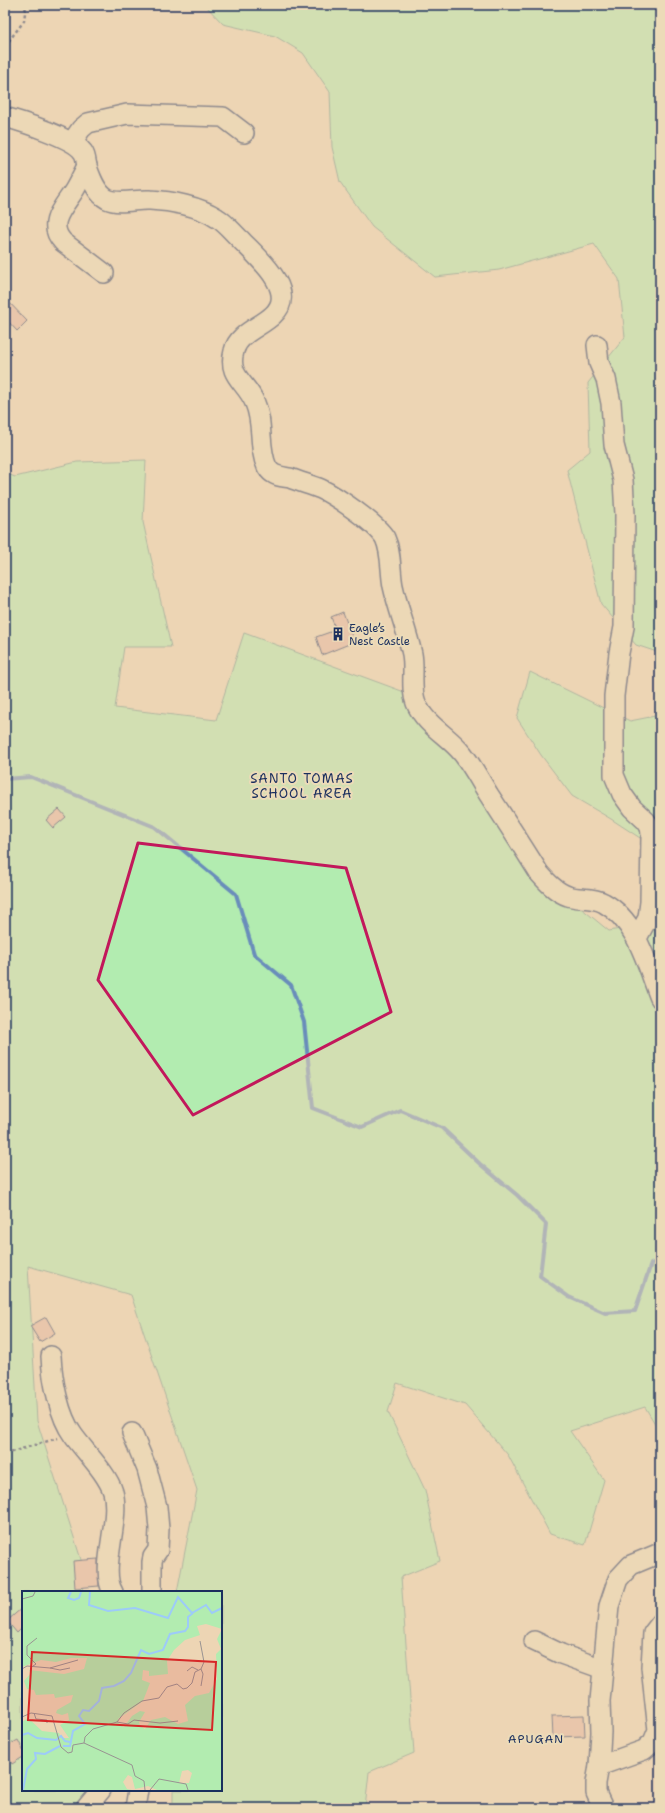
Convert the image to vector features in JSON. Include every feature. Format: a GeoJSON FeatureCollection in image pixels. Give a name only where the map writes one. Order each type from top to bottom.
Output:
{"type":"FeatureCollection","features":[{"type":"Feature","properties":{"kind":"street"},"geometry":{"type":"LineString","coordinates":[[72,142],[81,129],[88,123],[127,114],[223,117],[244,133]]}},
{"type":"Feature","properties":{"kind":"street"},"geometry":{"type":"LineString","coordinates":[[5,117],[28,124],[72,142],[85,153],[87,166],[101,195],[109,200],[117,202],[150,200],[188,206],[218,218],[269,269],[278,282],[281,300],[279,308],[273,315],[250,331],[235,345],[231,365],[237,378],[246,387],[256,405],[261,424],[265,463],[269,471],[275,475],[303,482],[328,493],[368,521],[384,537],[389,549],[392,584],[412,654],[413,690],[416,703],[424,716],[464,756],[539,873],[553,887],[569,896],[582,897],[603,902],[623,919],[637,938],[660,998]]}},
{"type":"Feature","properties":{"kind":"street"},"geometry":{"type":"LineString","coordinates":[[87,166],[75,189],[59,212],[55,227],[59,238],[63,242],[104,273]]}},
{"type":"Feature","properties":{"kind":"street"},"geometry":{"type":"LineString","coordinates":[[597,345],[599,363],[606,379],[611,403],[614,445],[623,480],[625,514],[624,627],[619,653],[614,696],[614,775],[622,794],[650,827],[651,834],[650,902],[648,918],[637,938]]}},
{"type":"Feature","properties":{"kind":"street"},"geometry":{"type":"LineString","coordinates":[[51,1356],[58,1399],[63,1416],[71,1433],[109,1482],[113,1492],[114,1513],[108,1576],[113,1591]]}},
{"type":"Feature","properties":{"kind":"street"},"geometry":{"type":"LineString","coordinates":[[132,1433],[147,1470],[157,1507],[159,1529],[158,1550],[153,1557],[152,1562],[152,1591]]}},
{"type":"Feature","properties":{"kind":"street"},"geometry":{"type":"LineString","coordinates":[[603,1808],[596,1793],[601,1732],[600,1702],[609,1606],[618,1579],[631,1565],[660,1553]]}},
{"type":"Feature","properties":{"kind":"street"},"geometry":{"type":"LineString","coordinates":[[599,1766],[644,1750],[652,1742],[658,1730],[658,1718],[651,1667],[653,1633],[660,1624]]}},
{"type":"Feature","properties":{"kind":"street"},"geometry":{"type":"LineString","coordinates":[[534,1641],[561,1654],[603,1670]]}},
{"type":"Feature","properties":{"kind":"street"},"geometry":{"type":"LineString","coordinates":[[86,1808],[100,1791]]}},
{"type":"Feature","properties":{"kind":"path"},"geometry":{"type":"LineString","coordinates":[[5,46],[24,21],[26,5]]}},
{"type":"Feature","properties":{"kind":"path"},"geometry":{"type":"LineString","coordinates":[[5,1454],[71,1433]]}},
{"type":"Feature","properties":{"kind":"highlighted area"},"geometry":{"type":"Polygon","coordinates":[[[138,843],[346,868],[391,1012],[193,1115],[98,980],[138,843]]]}},
{"type":"Feature","properties":{"kind":"green space"},"geometry":{"type":"Polygon","coordinates":[[[205,5],[660,5],[660,653],[636,645],[601,604],[567,470],[590,451],[588,383],[625,337],[619,279],[594,244],[499,270],[435,277],[372,227],[340,182],[332,147],[330,92],[303,53],[275,36],[223,24],[205,5]]]}},
{"type":"Feature","properties":{"kind":"green space"},"geometry":{"type":"Polygon","coordinates":[[[146,460],[143,522],[171,647],[124,647],[115,708],[216,720],[244,633],[418,697],[553,885],[609,931],[660,922],[660,1432],[645,1407],[570,1431],[604,1480],[585,1545],[550,1534],[508,1455],[465,1405],[397,1383],[388,1412],[425,1490],[440,1561],[401,1577],[414,1753],[369,1772],[365,1808],[200,1808],[198,1806],[197,1808],[173,1808],[173,1791],[222,1791],[222,1591],[177,1591],[197,1490],[131,1295],[28,1266],[37,1421],[84,1569],[82,1591],[22,1591],[22,1791],[94,1791],[99,1808],[5,1808],[5,473],[15,477],[77,462],[146,460]]]}},
{"type":"Feature","properties":{"kind":"green space"},"geometry":{"type":"Polygon","coordinates":[[[530,672],[630,721],[660,715],[660,851],[572,796],[541,755],[517,718],[530,672]]]}},
{"type":"Feature","properties":{"kind":"building"},"geometry":{"type":"Polygon","coordinates":[[[5,298],[27,321],[17,331],[5,318],[5,298]]]}},
{"type":"Feature","properties":{"kind":"building","name":"Eagle’s Nest Castle"},"geometry":{"type":"Polygon","coordinates":[[[343,612],[354,642],[322,655],[316,637],[336,630],[331,617],[343,612]]]}},
{"type":"Feature","properties":{"kind":"building"},"geometry":{"type":"Polygon","coordinates":[[[59,809],[66,817],[53,828],[46,820],[59,809]]]}},
{"type":"Feature","properties":{"kind":"building"},"geometry":{"type":"Polygon","coordinates":[[[46,1317],[55,1333],[40,1342],[30,1326],[46,1317]]]}},
{"type":"Feature","properties":{"kind":"building"},"geometry":{"type":"Polygon","coordinates":[[[98,1559],[99,1586],[75,1588],[73,1561],[98,1559]]]}},
{"type":"Feature","properties":{"kind":"building"},"geometry":{"type":"Polygon","coordinates":[[[22,1608],[22,1628],[17,1633],[7,1621],[22,1608]]]}},
{"type":"Feature","properties":{"kind":"building"},"geometry":{"type":"Polygon","coordinates":[[[584,1715],[585,1736],[553,1737],[552,1716],[584,1715]]]}},
{"type":"Feature","properties":{"kind":"building"},"geometry":{"type":"Polygon","coordinates":[[[18,1740],[22,1748],[22,1758],[12,1764],[5,1751],[5,1747],[18,1740]]]}},
{"type":"Feature","properties":{"kind":"waterway"},"geometry":{"type":"LineString","coordinates":[[5,779],[31,777],[155,827],[236,894],[254,954],[291,985],[304,1022],[313,1108],[362,1127],[400,1110],[442,1128],[480,1164],[517,1195],[546,1224],[540,1276],[569,1297],[605,1313],[635,1311],[651,1264],[660,1261]]}},
{"type":"Feature","properties":{"kind":"place","name":"Eagle’s Nest Castle"},"geometry":{"type":"Point","coordinates":[338,634]}},
{"type":"Feature","properties":{"kind":"district","name":"SANTO TOMAS SCHOOL AREA"},"geometry":{"type":"Point","coordinates":[302,786]}},
{"type":"Feature","properties":{"kind":"district","name":"APUGAN"},"geometry":{"type":"Point","coordinates":[536,1739]}}]}
